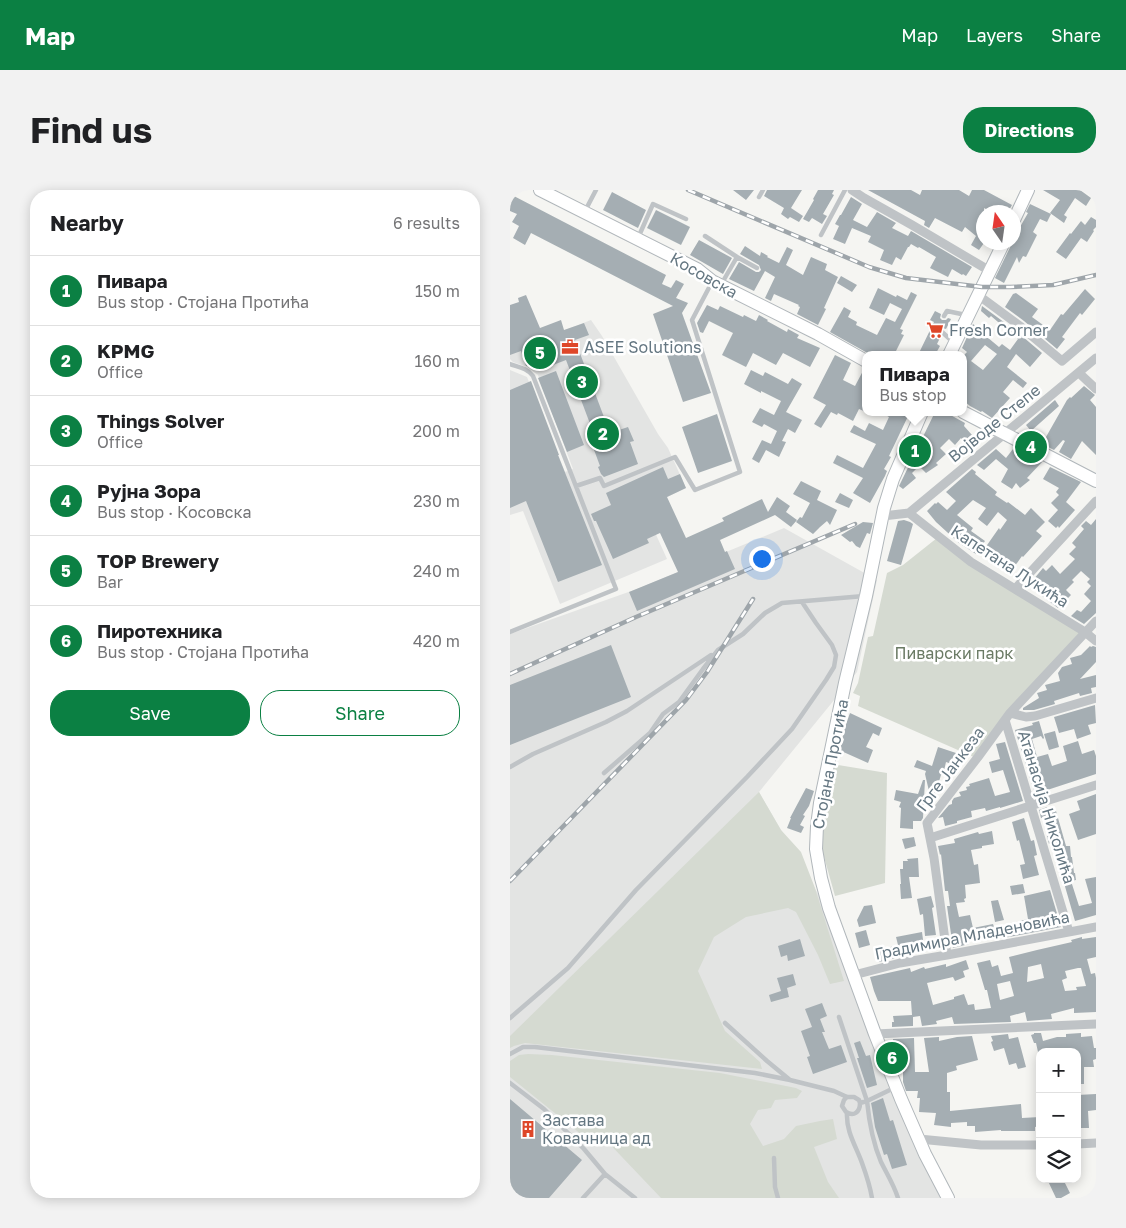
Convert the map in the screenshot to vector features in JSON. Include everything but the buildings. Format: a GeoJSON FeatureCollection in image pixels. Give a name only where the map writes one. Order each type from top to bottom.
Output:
{"type":"FeatureCollection","features":[{"type":"Feature","properties":{"kind":"main road","name":"Косовска"},"geometry":{"type":"LineString","coordinates":[[540,190],[697,269],[716,283],[818,334],[862,359]]}},
{"type":"Feature","properties":{"kind":"main road"},"geometry":{"type":"LineString","coordinates":[[1021,206],[1028,190]]}},
{"type":"Feature","properties":{"kind":"main road"},"geometry":{"type":"LineString","coordinates":[[951,351],[1000,250]]}},
{"type":"Feature","properties":{"kind":"main road"},"geometry":{"type":"LineString","coordinates":[[967,414],[1096,481]]}},
{"type":"Feature","properties":{"kind":"main road","name":"Стојана Протића"},"geometry":{"type":"LineString","coordinates":[[920,416],[888,491],[820,803],[816,838],[818,862],[826,898],[875,1034],[896,1087],[948,1198]]}},
{"type":"Feature","properties":{"kind":"street"},"geometry":{"type":"LineString","coordinates":[[850,190],[990,271]]}},
{"type":"Feature","properties":{"kind":"street"},"geometry":{"type":"LineString","coordinates":[[978,295],[1020,326],[1062,361],[1096,332]]}},
{"type":"Feature","properties":{"kind":"street","name":"Војводе Степе"},"geometry":{"type":"LineString","coordinates":[[909,513],[1096,358]]}},
{"type":"Feature","properties":{"kind":"street"},"geometry":{"type":"LineString","coordinates":[[1079,373],[1096,389]]}},
{"type":"Feature","properties":{"kind":"street"},"geometry":{"type":"LineString","coordinates":[[1015,589],[1096,501]]}},
{"type":"Feature","properties":{"kind":"street"},"geometry":{"type":"LineString","coordinates":[[883,516],[909,513]]}},
{"type":"Feature","properties":{"kind":"street","name":"Капетана Лукића"},"geometry":{"type":"LineString","coordinates":[[909,513],[972,562],[1085,632],[1096,641]]}},
{"type":"Feature","properties":{"kind":"street","name":"Грге Јанкеза"},"geometry":{"type":"LineString","coordinates":[[947,955],[934,858],[927,827],[928,820],[978,757],[1007,716],[1096,621]]}},
{"type":"Feature","properties":{"kind":"street"},"geometry":{"type":"LineString","coordinates":[[1007,716],[1035,716],[1096,698]]}},
{"type":"Feature","properties":{"kind":"street","name":"Атанасија Николића"},"geometry":{"type":"LineString","coordinates":[[1007,716],[1068,932]]}},
{"type":"Feature","properties":{"kind":"street"},"geometry":{"type":"LineString","coordinates":[[930,838],[1096,785]]}},
{"type":"Feature","properties":{"kind":"street","name":"Градимира Младеновића"},"geometry":{"type":"LineString","coordinates":[[854,975],[900,963],[1096,926]]}},
{"type":"Feature","properties":{"kind":"street"},"geometry":{"type":"LineString","coordinates":[[875,1034],[1096,1024]]}},
{"type":"Feature","properties":{"kind":"street"},"geometry":{"type":"LineString","coordinates":[[920,1139],[981,1145],[1036,1145]]}},
{"type":"Feature","properties":{"kind":"street"},"geometry":{"type":"LineString","coordinates":[[1081,1144],[1096,1143]]}},
{"type":"Feature","properties":{"kind":"lane"},"geometry":{"type":"LineString","coordinates":[[584,212],[596,190]]}},
{"type":"Feature","properties":{"kind":"lane"},"geometry":{"type":"LineString","coordinates":[[759,197],[763,190]]}},
{"type":"Feature","properties":{"kind":"lane"},"geometry":{"type":"LineString","coordinates":[[821,235],[850,190]]}},
{"type":"Feature","properties":{"kind":"lane"},"geometry":{"type":"LineString","coordinates":[[638,239],[653,204],[686,220]]}},
{"type":"Feature","properties":{"kind":"lane"},"geometry":{"type":"LineString","coordinates":[[705,236],[757,268]]}},
{"type":"Feature","properties":{"kind":"lane"},"geometry":{"type":"LineString","coordinates":[[576,486],[600,478],[604,486],[675,457],[695,490],[740,472],[692,320],[716,283],[737,257]]}},
{"type":"Feature","properties":{"kind":"lane"},"geometry":{"type":"LineString","coordinates":[[944,316],[947,311],[968,315]]}},
{"type":"Feature","properties":{"kind":"lane"},"geometry":{"type":"LineString","coordinates":[[941,332],[955,343]]}},
{"type":"Feature","properties":{"kind":"lane"},"geometry":{"type":"LineString","coordinates":[[510,364],[523,368],[530,372],[532,376],[616,589],[510,632]]}},
{"type":"Feature","properties":{"kind":"lane"},"geometry":{"type":"LineString","coordinates":[[510,767],[627,711],[743,634],[765,613],[782,603],[866,596]]}},
{"type":"Feature","properties":{"kind":"lane"},"geometry":{"type":"LineString","coordinates":[[510,1018],[568,968],[636,890],[792,729],[834,667],[836,654],[832,645],[802,602]]}},
{"type":"Feature","properties":{"kind":"lane"},"geometry":{"type":"LineString","coordinates":[[604,773],[650,733],[664,714],[679,702],[718,650]]}},
{"type":"Feature","properties":{"kind":"lane"},"geometry":{"type":"LineString","coordinates":[[839,1017],[866,1101],[870,1124],[881,1161],[895,1187],[898,1198]]}},
{"type":"Feature","properties":{"kind":"lane"},"geometry":{"type":"LineString","coordinates":[[725,1023],[790,1080]]}},
{"type":"Feature","properties":{"kind":"lane"},"geometry":{"type":"LineString","coordinates":[[510,1054],[523,1047],[535,1047],[755,1073],[790,1080],[834,1091],[847,1097],[857,1098],[860,1104],[857,1112],[851,1114],[843,1109],[842,1106],[847,1097]]}},
{"type":"Feature","properties":{"kind":"lane"},"geometry":{"type":"LineString","coordinates":[[510,1083],[544,1109],[584,1149],[605,1174],[635,1198]]}},
{"type":"Feature","properties":{"kind":"lane"},"geometry":{"type":"LineString","coordinates":[[860,1104],[896,1087]]}},
{"type":"Feature","properties":{"kind":"lane"},"geometry":{"type":"LineString","coordinates":[[847,1113],[849,1134],[862,1164],[872,1198]]}},
{"type":"Feature","properties":{"kind":"lane"},"geometry":{"type":"LineString","coordinates":[[774,1158],[775,1188],[778,1198]]}},
{"type":"Feature","properties":{"kind":"lane"},"geometry":{"type":"LineString","coordinates":[[583,1198],[605,1174]]}},
{"type":"Feature","properties":{"kind":"shaded area"},"geometry":{"type":"Polygon","coordinates":[[[591,320],[668,448],[686,488],[644,508],[667,559],[560,604],[523,511],[510,515],[510,370],[527,377],[565,472],[573,469],[538,375],[510,359],[510,344],[542,339],[591,320]]]}},
{"type":"Feature","properties":{"kind":"shaded area"},"geometry":{"type":"Polygon","coordinates":[[[784,528],[877,580],[857,672],[759,792],[832,918],[905,1107],[951,1198],[510,1198],[510,634],[637,589],[784,528]]]}},
{"type":"Feature","properties":{"kind":"green space","name":"Пиварски парк"},"geometry":{"type":"Polygon","coordinates":[[[937,538],[1083,634],[976,758],[858,706],[860,696],[853,693],[858,683],[868,637],[873,636],[887,573],[903,565],[937,538]]]}},
{"type":"Feature","properties":{"kind":"green space"},"geometry":{"type":"Polygon","coordinates":[[[832,764],[887,773],[885,883],[835,896],[819,839],[832,764]]]}},
{"type":"Feature","properties":{"kind":"green space"},"geometry":{"type":"Polygon","coordinates":[[[759,792],[781,830],[801,852],[815,888],[844,981],[830,984],[818,955],[796,912],[788,908],[746,917],[714,937],[698,971],[725,1031],[760,1062],[762,1069],[525,1043],[510,1048],[510,1036],[759,792]]]}},
{"type":"Feature","properties":{"kind":"green space"},"geometry":{"type":"Polygon","coordinates":[[[528,1054],[720,1073],[796,1088],[802,1091],[797,1098],[775,1100],[771,1108],[758,1110],[750,1124],[763,1146],[784,1139],[796,1126],[833,1119],[837,1139],[814,1147],[828,1182],[839,1198],[661,1198],[602,1136],[592,1143],[510,1077],[510,1061],[519,1055],[528,1054]]]}},
{"type":"Feature","properties":{"kind":"railway"},"geometry":{"type":"LineString","coordinates":[[688,190],[869,267],[906,278],[982,287],[1010,287],[1053,285],[1096,275]]}},
{"type":"Feature","properties":{"kind":"railway"},"geometry":{"type":"LineString","coordinates":[[510,674],[636,617],[855,524]]}},
{"type":"Feature","properties":{"kind":"railway"},"geometry":{"type":"LineString","coordinates":[[510,881],[686,700],[707,672],[753,599]]}},
{"type":"Feature","properties":{"kind":"place","name":"Fresh Corner"},"geometry":{"type":"Point","coordinates":[935,330]}},
{"type":"Feature","properties":{"kind":"place","name":"ASEE Solutions"},"geometry":{"type":"Point","coordinates":[570,347]}},
{"type":"Feature","properties":{"kind":"place","name":"TOP Brewery"},"geometry":{"type":"Point","coordinates":[540,353]}},
{"type":"Feature","properties":{"kind":"place","name":"Things Solver"},"geometry":{"type":"Point","coordinates":[582,382]}},
{"type":"Feature","properties":{"kind":"place","name":"KPMG"},"geometry":{"type":"Point","coordinates":[603,434]}},
{"type":"Feature","properties":{"kind":"place","name":"Рујна Зора"},"geometry":{"type":"Point","coordinates":[1031,447]}},
{"type":"Feature","properties":{"kind":"place","name":"Пивара"},"geometry":{"type":"Point","coordinates":[915,451]}},
{"type":"Feature","properties":{"kind":"place","name":"Пиротехника"},"geometry":{"type":"Point","coordinates":[892,1058]}},
{"type":"Feature","properties":{"kind":"place","name":"Застава Ковачница ад"},"geometry":{"type":"Point","coordinates":[528,1129]}}]}
